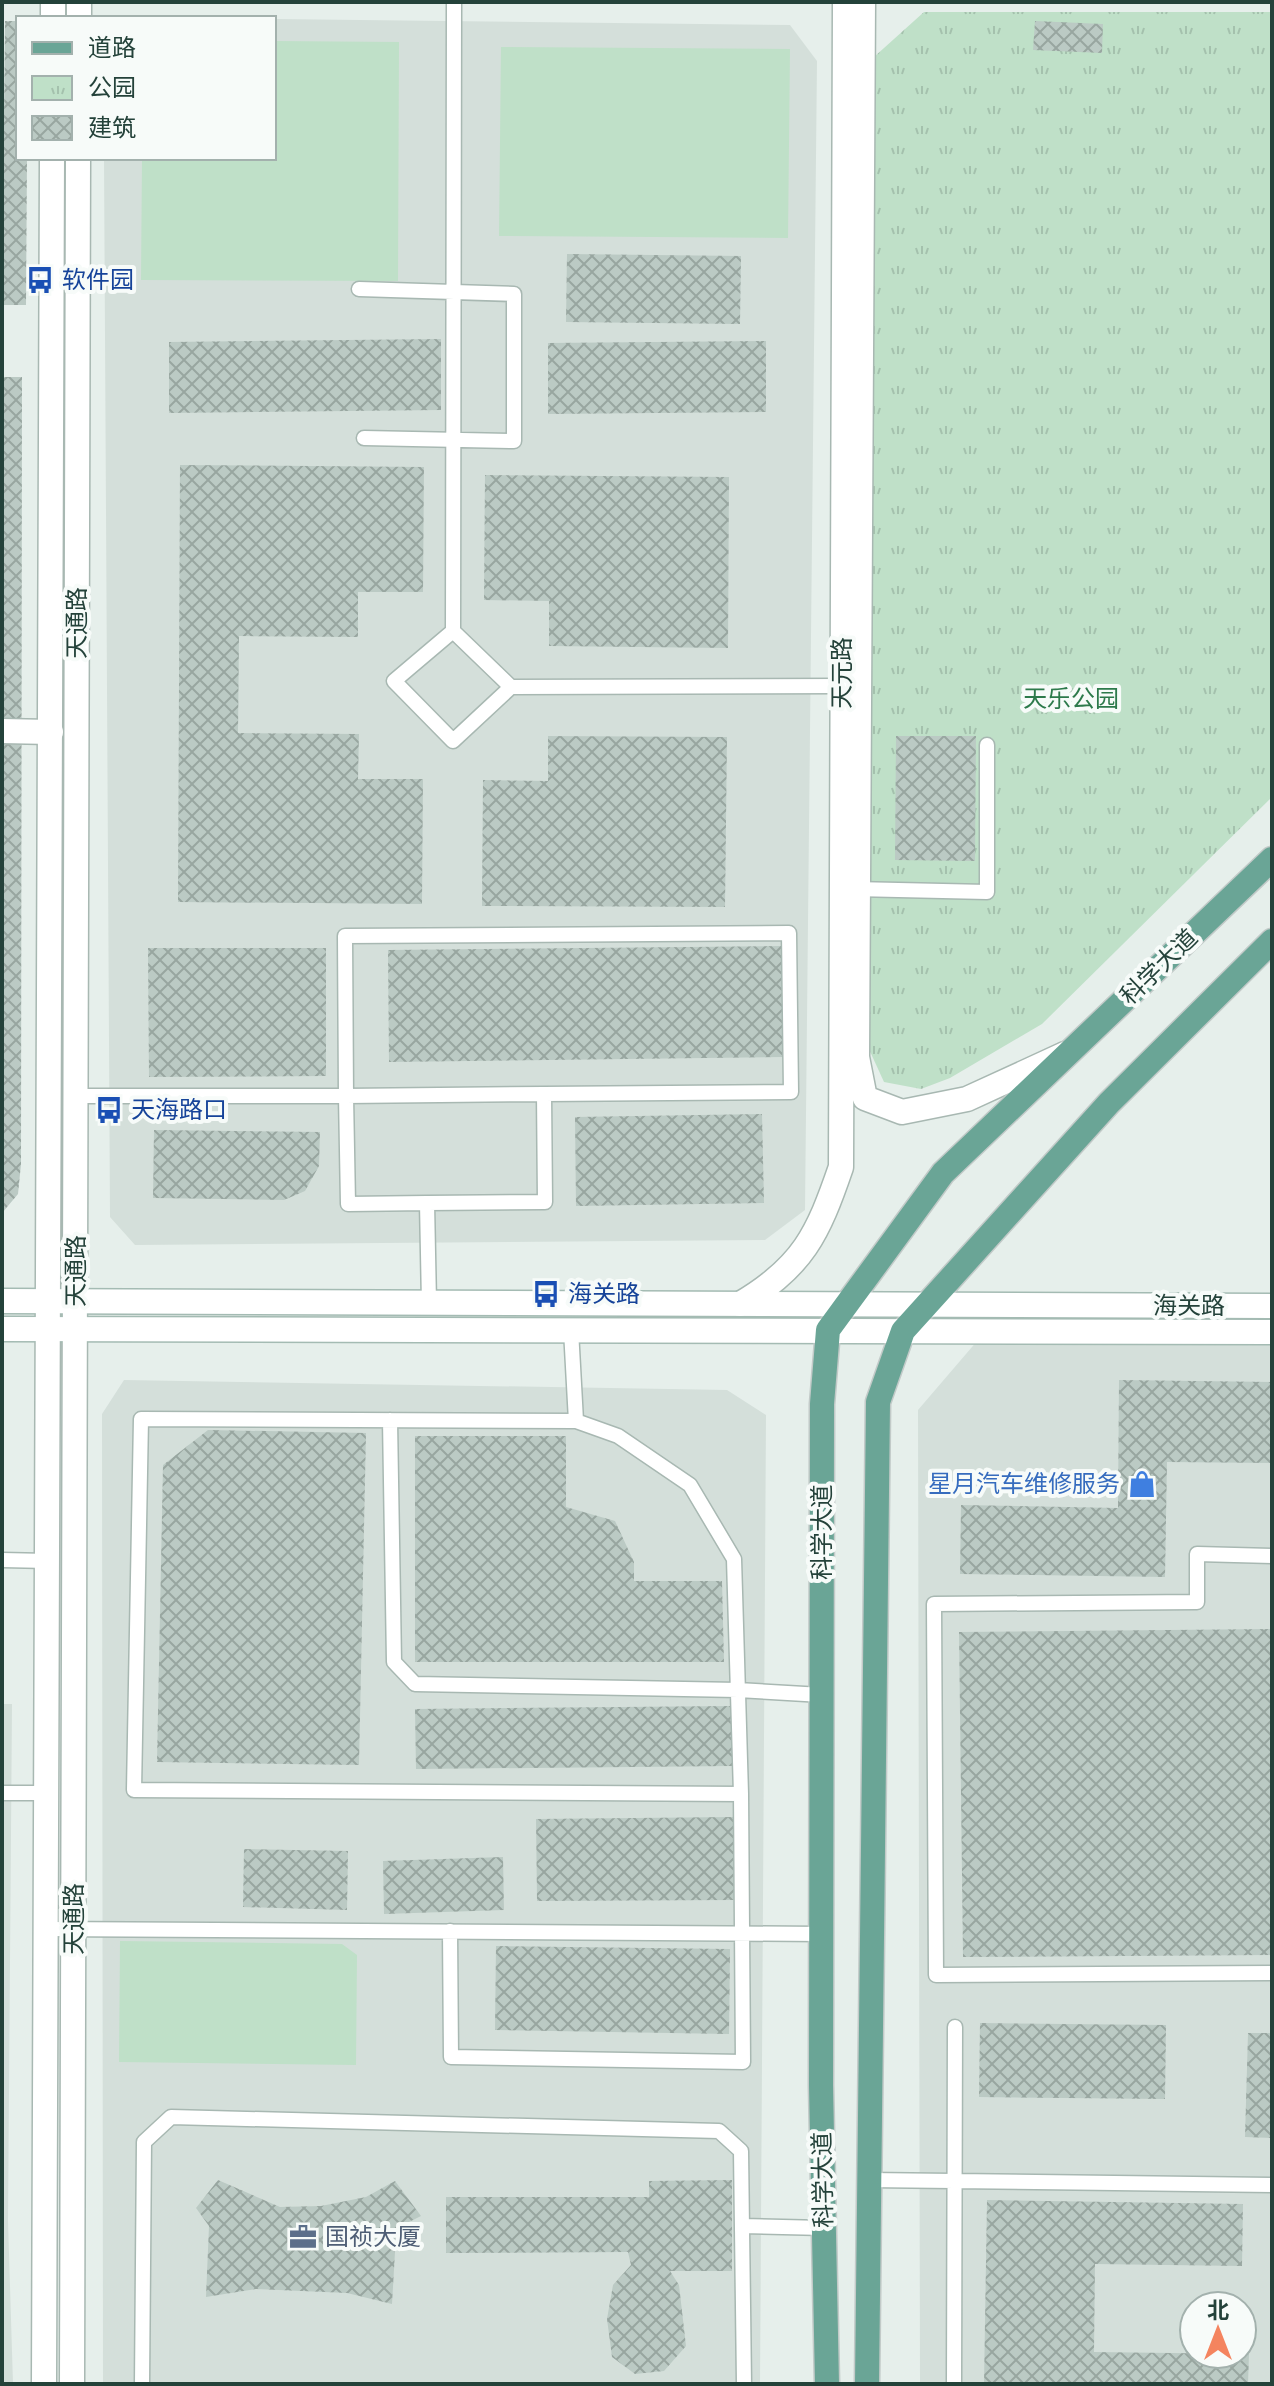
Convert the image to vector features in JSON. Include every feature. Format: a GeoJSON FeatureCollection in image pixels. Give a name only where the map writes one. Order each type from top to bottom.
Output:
{"type":"FeatureCollection","features":[{"type":"Feature","properties":{"kind":"main road","name":"科学大道"},"geometry":{"type":"LineString","coordinates":[[827,2384],[821,1934],[822,1404],[828,1330],[943,1173],[1272,859]]}},
{"type":"Feature","properties":{"kind":"main road","name":"科学大道"},"geometry":{"type":"LineString","coordinates":[[867,2384],[878,1402],[903,1331],[1109,1103],[1272,941]]}},
{"type":"Feature","properties":{"kind":"street","name":"天元路"},"geometry":{"type":"LineString","coordinates":[[845,2],[842,686],[857,1057],[865,1098],[902,1112],[967,1099],[1071,1052]]}},
{"type":"Feature","properties":{"kind":"street","name":"天元路"},"geometry":{"type":"LineString","coordinates":[[740,1304],[774,1284],[794,1265],[823,1220],[841,1167],[850,889],[863,2]]}},
{"type":"Feature","properties":{"kind":"street","name":"天通路"},"geometry":{"type":"LineString","coordinates":[[44,2384],[52,160]]}},
{"type":"Feature","properties":{"kind":"street","name":"天通路"},"geometry":{"type":"LineString","coordinates":[[72,2384],[78,160]]}},
{"type":"Feature","properties":{"kind":"street"},"geometry":{"type":"LineString","coordinates":[[2,731],[51,732]]}},
{"type":"Feature","properties":{"kind":"street","name":"海关路"},"geometry":{"type":"LineString","coordinates":[[2,1301],[1272,1306]]}},
{"type":"Feature","properties":{"kind":"street","name":"海关路"},"geometry":{"type":"LineString","coordinates":[[2,1329],[1272,1332]]}},
{"type":"Feature","properties":{"kind":"lane"},"geometry":{"type":"LineString","coordinates":[[454,2],[453,631],[511,687]]}},
{"type":"Feature","properties":{"kind":"lane"},"geometry":{"type":"LineString","coordinates":[[359,289],[514,294],[514,441],[364,438]]}},
{"type":"Feature","properties":{"kind":"lane"},"geometry":{"type":"LineString","coordinates":[[453,631],[394,681],[453,741],[511,687],[842,686]]}},
{"type":"Feature","properties":{"kind":"lane"},"geometry":{"type":"LineString","coordinates":[[850,889],[987,892],[987,745]]}},
{"type":"Feature","properties":{"kind":"lane"},"geometry":{"type":"LineString","coordinates":[[76,1096],[346,1096],[544,1094],[791,1092],[789,933],[345,936],[346,1096],[348,1204],[545,1202],[544,1094]]}},
{"type":"Feature","properties":{"kind":"lane"},"geometry":{"type":"LineString","coordinates":[[427,1203],[429,1303]]}},
{"type":"Feature","properties":{"kind":"lane"},"geometry":{"type":"LineString","coordinates":[[571,1330],[576,1421]]}},
{"type":"Feature","properties":{"kind":"lane"},"geometry":{"type":"LineString","coordinates":[[450,1931],[451,2057],[743,2062],[744,1934],[741,1794],[734,1559],[690,1485],[618,1436],[576,1421],[141,1419],[134,1790],[741,1794]]}},
{"type":"Feature","properties":{"kind":"lane"},"geometry":{"type":"LineString","coordinates":[[390,1420],[394,1662],[415,1684],[738,1690],[822,1695]]}},
{"type":"Feature","properties":{"kind":"lane"},"geometry":{"type":"LineString","coordinates":[[1272,1556],[1197,1554],[1197,1602],[934,1604],[936,1975],[1272,1973]]}},
{"type":"Feature","properties":{"kind":"lane"},"geometry":{"type":"LineString","coordinates":[[2,1560],[48,1561]]}},
{"type":"Feature","properties":{"kind":"lane"},"geometry":{"type":"LineString","coordinates":[[2,1793],[47,1793]]}},
{"type":"Feature","properties":{"kind":"lane"},"geometry":{"type":"LineString","coordinates":[[46,1929],[821,1934]]}},
{"type":"Feature","properties":{"kind":"lane"},"geometry":{"type":"LineString","coordinates":[[954,2384],[955,2027]]}},
{"type":"Feature","properties":{"kind":"lane"},"geometry":{"type":"LineString","coordinates":[[142,2384],[144,2142],[171,2117],[719,2131],[741,2151],[744,2384]]}},
{"type":"Feature","properties":{"kind":"lane"},"geometry":{"type":"LineString","coordinates":[[868,2180],[1272,2185]]}},
{"type":"Feature","properties":{"kind":"lane"},"geometry":{"type":"LineString","coordinates":[[742,2226],[824,2228]]}},
{"type":"Feature","properties":{"kind":"shaded area"},"geometry":{"type":"Polygon","coordinates":[[[276,19],[790,25],[817,61],[805,1210],[765,1240],[135,1245],[110,1217],[104,160],[276,160],[276,19]]]}},
{"type":"Feature","properties":{"kind":"shaded area"},"geometry":{"type":"Polygon","coordinates":[[[978,1340],[1272,1343],[1272,2384],[920,2384],[918,1410],[978,1340]]]}},
{"type":"Feature","properties":{"kind":"shaded area"},"geometry":{"type":"Polygon","coordinates":[[[124,1380],[727,1390],[766,1415],[760,2384],[103,2384],[102,1414],[124,1380]]]}},
{"type":"Feature","properties":{"kind":"shaded area"},"geometry":{"type":"Polygon","coordinates":[[[2,1704],[12,1704],[8,2221],[13,2384],[2,2384],[2,1704]]]}},
{"type":"Feature","properties":{"kind":"green space","name":"天乐公园"},"geometry":{"type":"Polygon","coordinates":[[[924,12],[1272,12],[1272,797],[1042,1024],[950,1078],[921,1089],[884,1082],[868,1047],[874,57],[924,12]]]}},
{"type":"Feature","properties":{"kind":"green space"},"geometry":{"type":"Polygon","coordinates":[[[276,41],[399,42],[398,281],[141,280],[142,160],[276,160],[276,41]]]}},
{"type":"Feature","properties":{"kind":"green space"},"geometry":{"type":"Polygon","coordinates":[[[501,47],[790,49],[788,238],[499,236],[501,47]]]}},
{"type":"Feature","properties":{"kind":"green space"},"geometry":{"type":"Polygon","coordinates":[[[120,1941],[342,1944],[357,1955],[356,2065],[119,2062],[120,1941]]]}},
{"type":"Feature","properties":{"kind":"building"},"geometry":{"type":"Polygon","coordinates":[[[5,21],[16,21],[16,160],[27,160],[26,305],[2,305],[5,21]]]}},
{"type":"Feature","properties":{"kind":"building"},"geometry":{"type":"Polygon","coordinates":[[[1035,21],[1103,24],[1102,53],[1033,50],[1035,21]]]}},
{"type":"Feature","properties":{"kind":"building"},"geometry":{"type":"Polygon","coordinates":[[[567,254],[741,256],[740,324],[566,322],[567,254]]]}},
{"type":"Feature","properties":{"kind":"building"},"geometry":{"type":"Polygon","coordinates":[[[441,339],[441,410],[169,413],[169,342],[441,339]]]}},
{"type":"Feature","properties":{"kind":"building"},"geometry":{"type":"Polygon","coordinates":[[[766,341],[766,412],[548,414],[548,343],[766,341]]]}},
{"type":"Feature","properties":{"kind":"building"},"geometry":{"type":"Polygon","coordinates":[[[2,377],[22,377],[21,1164],[18,1194],[2,1213],[2,377]]]}},
{"type":"Feature","properties":{"kind":"building"},"geometry":{"type":"Polygon","coordinates":[[[180,465],[424,467],[423,592],[358,592],[358,637],[239,636],[238,733],[359,734],[358,779],[423,779],[422,904],[178,902],[180,465]]]}},
{"type":"Feature","properties":{"kind":"building"},"geometry":{"type":"Polygon","coordinates":[[[485,475],[729,477],[728,648],[549,646],[549,601],[484,600],[485,475]]]}},
{"type":"Feature","properties":{"kind":"building"},"geometry":{"type":"Polygon","coordinates":[[[548,736],[727,737],[725,907],[482,906],[483,780],[548,781],[548,736]]]}},
{"type":"Feature","properties":{"kind":"building"},"geometry":{"type":"Polygon","coordinates":[[[896,736],[976,736],[975,861],[895,860],[896,736]]]}},
{"type":"Feature","properties":{"kind":"building"},"geometry":{"type":"Polygon","coordinates":[[[781,946],[783,1057],[389,1062],[388,950],[781,946]]]}},
{"type":"Feature","properties":{"kind":"building"},"geometry":{"type":"Polygon","coordinates":[[[148,948],[326,948],[326,1076],[149,1077],[148,948]]]}},
{"type":"Feature","properties":{"kind":"building"},"geometry":{"type":"Polygon","coordinates":[[[762,1114],[764,1203],[576,1206],[575,1117],[762,1114]]]}},
{"type":"Feature","properties":{"kind":"building"},"geometry":{"type":"Polygon","coordinates":[[[154,1130],[320,1132],[319,1166],[305,1191],[284,1200],[153,1198],[154,1130]]]}},
{"type":"Feature","properties":{"kind":"building","name":"星月汽车维修服务"},"geometry":{"type":"Polygon","coordinates":[[[1119,1380],[1272,1382],[1272,1463],[1167,1462],[1165,1577],[960,1574],[961,1505],[1118,1508],[1119,1380]]]}},
{"type":"Feature","properties":{"kind":"building"},"geometry":{"type":"Polygon","coordinates":[[[208,1430],[366,1433],[359,1765],[157,1762],[163,1465],[208,1430]]]}},
{"type":"Feature","properties":{"kind":"building"},"geometry":{"type":"Polygon","coordinates":[[[415,1436],[566,1436],[566,1507],[615,1521],[634,1562],[634,1581],[722,1581],[724,1662],[415,1662],[415,1436]]]}},
{"type":"Feature","properties":{"kind":"building"},"geometry":{"type":"Polygon","coordinates":[[[1272,1629],[1272,1955],[963,1957],[959,1632],[1272,1629]]]}},
{"type":"Feature","properties":{"kind":"building"},"geometry":{"type":"Polygon","coordinates":[[[732,1706],[732,1766],[416,1769],[415,1709],[732,1706]]]}},
{"type":"Feature","properties":{"kind":"building"},"geometry":{"type":"Polygon","coordinates":[[[733,1817],[734,1900],[537,1901],[536,1819],[733,1817]]]}},
{"type":"Feature","properties":{"kind":"building"},"geometry":{"type":"Polygon","coordinates":[[[244,1849],[348,1851],[347,1910],[243,1907],[244,1849]]]}},
{"type":"Feature","properties":{"kind":"building"},"geometry":{"type":"Polygon","coordinates":[[[503,1857],[504,1910],[384,1914],[383,1861],[503,1857]]]}},
{"type":"Feature","properties":{"kind":"building"},"geometry":{"type":"Polygon","coordinates":[[[496,1946],[730,1949],[729,2034],[495,2030],[496,1946]]]}},
{"type":"Feature","properties":{"kind":"building"},"geometry":{"type":"Polygon","coordinates":[[[980,2023],[1166,2025],[1165,2099],[979,2097],[980,2023]]]}},
{"type":"Feature","properties":{"kind":"building"},"geometry":{"type":"Polygon","coordinates":[[[1248,2033],[1272,2033],[1272,2138],[1245,2137],[1248,2033]]]}},
{"type":"Feature","properties":{"kind":"building","name":"国祯大厦"},"geometry":{"type":"Polygon","coordinates":[[[218,2180],[280,2207],[321,2206],[366,2197],[395,2181],[421,2216],[401,2226],[395,2252],[392,2304],[347,2293],[256,2289],[206,2297],[209,2226],[196,2208],[218,2180]]]}},
{"type":"Feature","properties":{"kind":"building"},"geometry":{"type":"Polygon","coordinates":[[[732,2180],[732,2271],[670,2271],[679,2285],[686,2346],[664,2371],[635,2374],[612,2357],[607,2319],[613,2285],[631,2265],[628,2252],[446,2253],[446,2197],[649,2197],[649,2181],[732,2180]]]}},
{"type":"Feature","properties":{"kind":"building"},"geometry":{"type":"Polygon","coordinates":[[[987,2200],[1243,2204],[1242,2266],[1095,2264],[1094,2352],[1178,2353],[1178,2370],[1248,2370],[1248,2384],[984,2384],[987,2200]]]}},
{"type":"Feature","properties":{"kind":"place","name":"软件园"},"geometry":{"type":"Point","coordinates":[40,280]}},
{"type":"Feature","properties":{"kind":"place","name":"天海路口"},"geometry":{"type":"Point","coordinates":[109,1110]}},
{"type":"Feature","properties":{"kind":"place","name":"海关路"},"geometry":{"type":"Point","coordinates":[546,1294]}},
{"type":"Feature","properties":{"kind":"place","name":"星月汽车维修服务"},"geometry":{"type":"Point","coordinates":[1142,1484]}},
{"type":"Feature","properties":{"kind":"place","name":"国祯大厦"},"geometry":{"type":"Point","coordinates":[303,2237]}}]}
